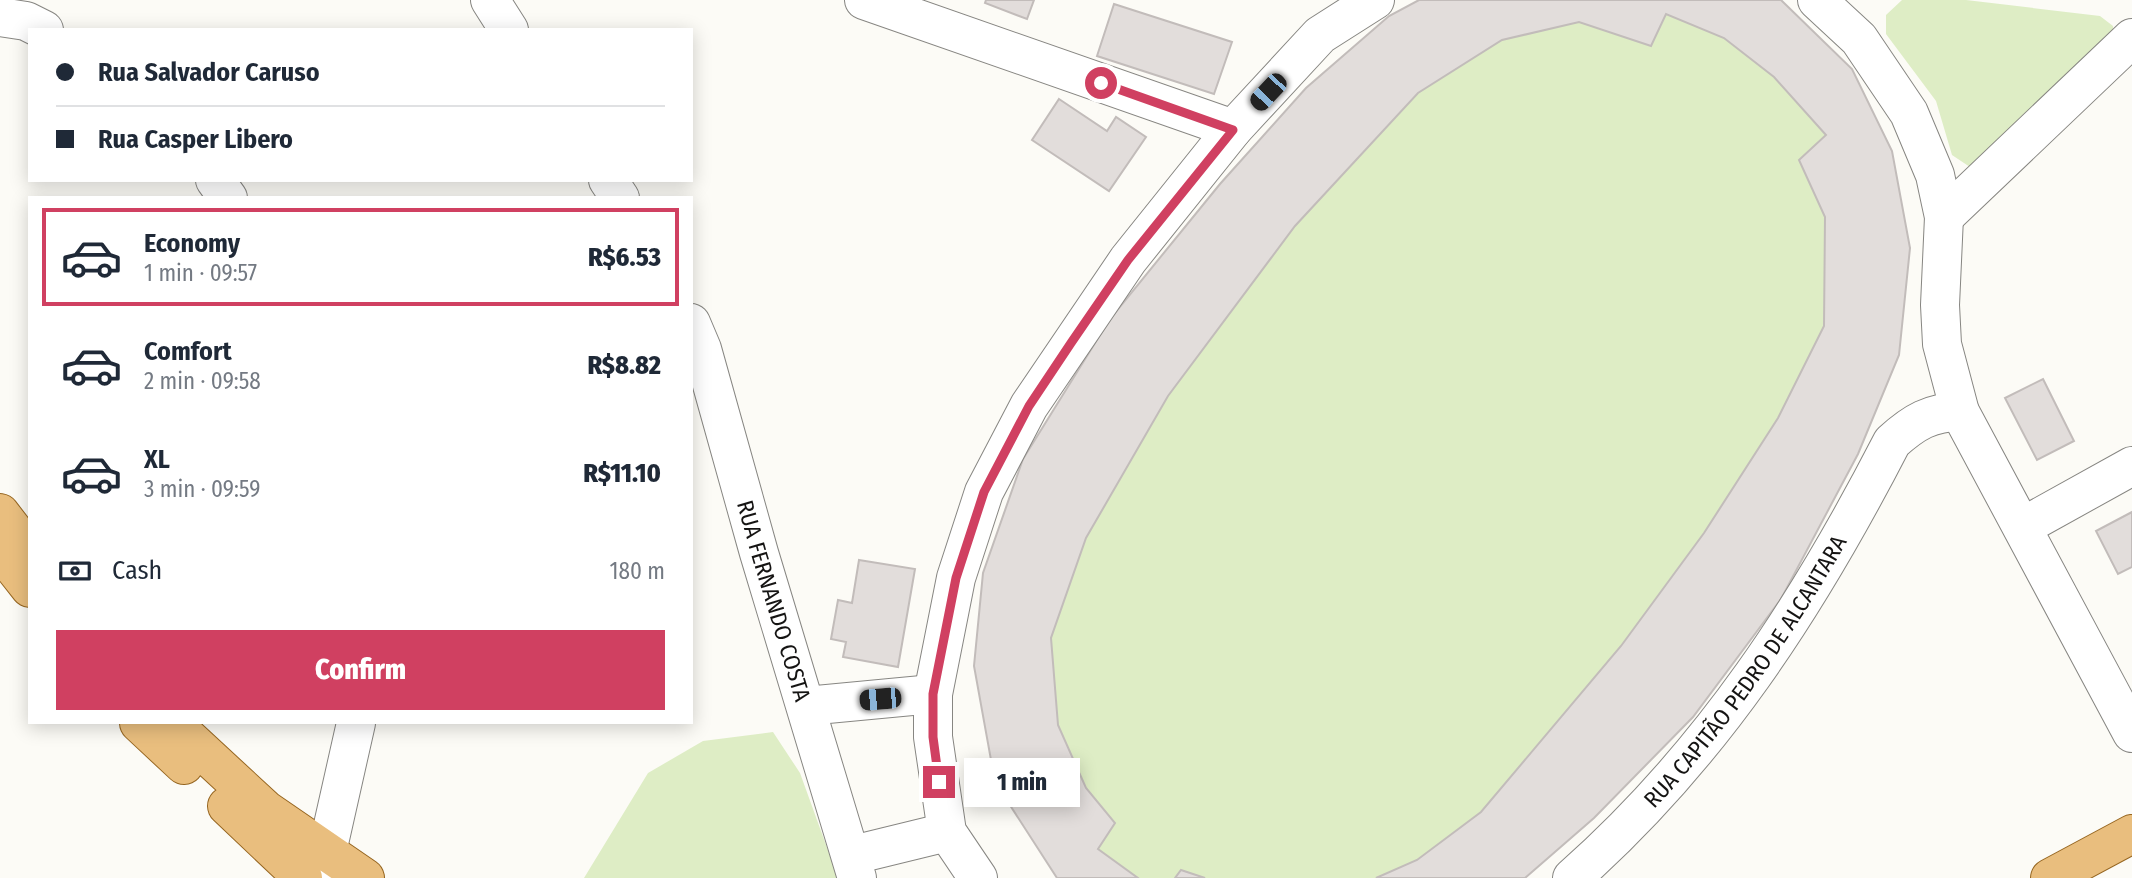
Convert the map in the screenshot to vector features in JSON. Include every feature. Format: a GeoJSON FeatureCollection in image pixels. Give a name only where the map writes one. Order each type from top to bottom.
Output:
{"type":"FeatureCollection","features":[{"type":"Feature","properties":{"kind":"main road"},"geometry":{"type":"LineString","coordinates":[[0,513],[28,549]]}},
{"type":"Feature","properties":{"kind":"main road"},"geometry":{"type":"LineString","coordinates":[[0,550],[28,585]]}},
{"type":"Feature","properties":{"kind":"main road"},"geometry":{"type":"LineString","coordinates":[[140,724],[315,869],[365,878]]}},
{"type":"Feature","properties":{"kind":"main road"},"geometry":{"type":"LineString","coordinates":[[173,724],[266,810],[315,869]]}},
{"type":"Feature","properties":{"kind":"main road"},"geometry":{"type":"LineString","coordinates":[[2050,878],[2132,834]]}},
{"type":"Feature","properties":{"kind":"street"},"geometry":{"type":"LineString","coordinates":[[490,0],[508,28]]}},
{"type":"Feature","properties":{"kind":"street"},"geometry":{"type":"LineString","coordinates":[[864,0],[1233,130]]}},
{"type":"Feature","properties":{"kind":"street"},"geometry":{"type":"LineString","coordinates":[[1320,35],[1338,0]]}},
{"type":"Feature","properties":{"kind":"street"},"geometry":{"type":"LineString","coordinates":[[978,878],[947,832],[933,737],[933,694],[956,578],[984,492],[1029,406],[1128,260],[1233,130],[1320,35],[1375,0]]}},
{"type":"Feature","properties":{"kind":"street"},"geometry":{"type":"LineString","coordinates":[[1817,0],[1859,39],[1909,113],[1935,175],[1944,217],[1940,305],[1942,344],[1960,412],[2024,526],[2132,733]]}},
{"type":"Feature","properties":{"kind":"street"},"geometry":{"type":"LineString","coordinates":[[0,17],[26,21],[40,28]]}},
{"type":"Feature","properties":{"kind":"street"},"geometry":{"type":"LineString","coordinates":[[1944,217],[2132,38]]}},
{"type":"Feature","properties":{"kind":"street","name":"RUA FERNANDO COSTA"},"geometry":{"type":"LineString","coordinates":[[693,328],[702,349],[759,553],[855,867]]}},
{"type":"Feature","properties":{"kind":"street","name":"RUA CAPITÃO PEDRO DE ALCANTARA"},"geometry":{"type":"LineString","coordinates":[[1572,878],[1627,829],[1720,721],[1791,622],[1892,442],[1913,422],[1938,412],[1960,412]]}},
{"type":"Feature","properties":{"kind":"street"},"geometry":{"type":"LineString","coordinates":[[2024,526],[2132,466]]}},
{"type":"Feature","properties":{"kind":"street"},"geometry":{"type":"LineString","coordinates":[[806,706],[933,694]]}},
{"type":"Feature","properties":{"kind":"street"},"geometry":{"type":"LineString","coordinates":[[315,869],[356,724]]}},
{"type":"Feature","properties":{"kind":"street"},"geometry":{"type":"LineString","coordinates":[[855,867],[947,832]]}},
{"type":"Feature","properties":{"kind":"green space"},"geometry":{"type":"Polygon","coordinates":[[[1419,0],[1781,0],[1852,69],[1892,151],[1910,248],[1899,355],[1858,454],[1781,599],[1693,718],[1594,818],[1525,878],[1057,878],[995,782],[974,666],[983,573],[1023,459],[1110,319],[1219,184],[1306,88],[1389,16],[1419,0]]]}},
{"type":"Feature","properties":{"kind":"green space"},"geometry":{"type":"Polygon","coordinates":[[[1902,0],[1966,0],[2100,16],[2113,26],[2114,44],[1970,167],[1952,155],[1936,101],[1886,34],[1886,15],[1902,0]]]}},
{"type":"Feature","properties":{"kind":"green space"},"geometry":{"type":"Polygon","coordinates":[[[773,732],[800,773],[838,878],[584,878],[648,773],[703,741],[773,732]]]}},
{"type":"Feature","properties":{"kind":"building"},"geometry":{"type":"Polygon","coordinates":[[[986,0],[1034,0],[1027,19],[985,3],[986,0]]]}},
{"type":"Feature","properties":{"kind":"building"},"geometry":{"type":"Polygon","coordinates":[[[1419,0],[1781,0],[1852,69],[1892,151],[1910,248],[1899,355],[1858,454],[1781,599],[1693,717],[1594,818],[1525,878],[1376,878],[1417,860],[1481,812],[1621,646],[1704,533],[1778,418],[1824,326],[1825,217],[1799,160],[1826,135],[1774,77],[1724,38],[1666,14],[1651,46],[1579,22],[1502,40],[1418,93],[1295,226],[1168,396],[1086,538],[1051,638],[1058,725],[1086,788],[1115,823],[1098,849],[1138,878],[1057,878],[995,782],[974,666],[983,573],[1023,459],[1110,319],[1220,184],[1306,88],[1389,16],[1419,0]]]}},
{"type":"Feature","properties":{"kind":"building"},"geometry":{"type":"Polygon","coordinates":[[[1114,4],[1232,42],[1214,94],[1097,56],[1114,4]]]}},
{"type":"Feature","properties":{"kind":"building"},"geometry":{"type":"Polygon","coordinates":[[[1059,99],[1107,131],[1116,117],[1146,137],[1109,191],[1032,140],[1059,99]]]}},
{"type":"Feature","properties":{"kind":"building"},"geometry":{"type":"Polygon","coordinates":[[[2043,379],[2074,441],[2037,460],[2005,398],[2043,379]]]}},
{"type":"Feature","properties":{"kind":"building"},"geometry":{"type":"Polygon","coordinates":[[[2132,512],[2132,567],[2118,574],[2096,531],[2132,512]]]}},
{"type":"Feature","properties":{"kind":"building"},"geometry":{"type":"Polygon","coordinates":[[[859,560],[915,569],[898,667],[843,657],[846,642],[831,639],[838,600],[852,603],[859,560]]]}},
{"type":"Feature","properties":{"kind":"building"},"geometry":{"type":"Polygon","coordinates":[[[1181,870],[1205,878],[1175,878],[1181,870]]]}},
{"type":"Feature","properties":{"kind":"route"},"geometry":{"type":"LineString","coordinates":[[939,782],[933,737],[933,694],[956,578],[984,492],[1029,406],[1128,260],[1233,130],[1101,83]]}}]}
